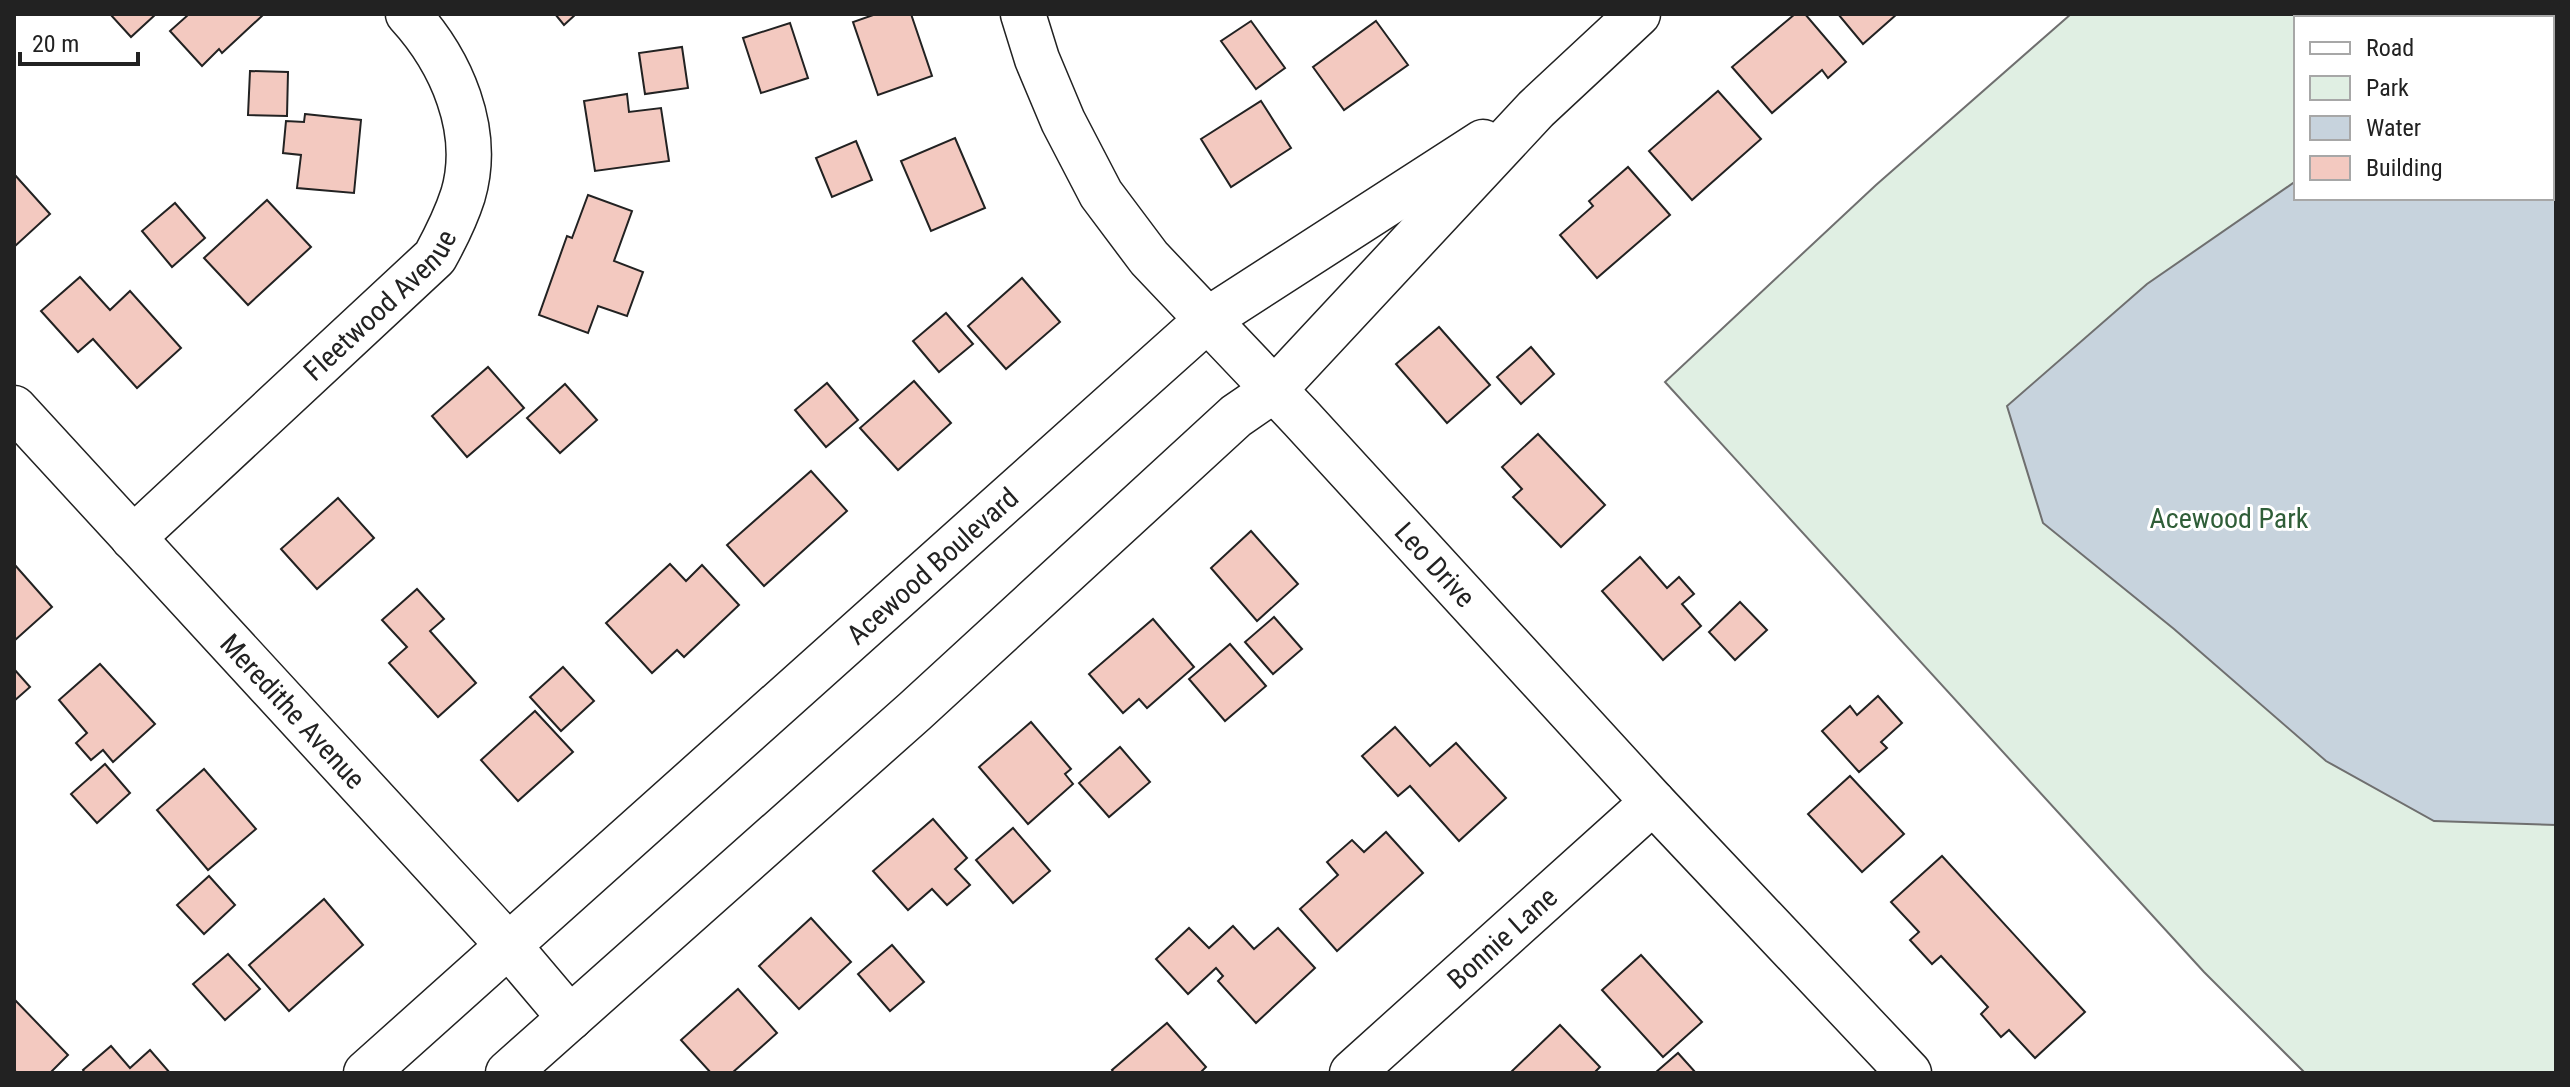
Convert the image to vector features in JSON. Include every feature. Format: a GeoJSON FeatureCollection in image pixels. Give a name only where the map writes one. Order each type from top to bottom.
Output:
{"type":"FeatureCollection","features":[{"type":"Feature","properties":{"kind":"street","name":"Fleetwood Avenue"},"geometry":{"type":"LineString","coordinates":[[133,538],[435,257],[450,230],[464,193],[469,147],[466,118],[437,52],[408,14]]}},
{"type":"Feature","properties":{"kind":"street","name":"Leo Drive"},"geometry":{"type":"LineString","coordinates":[[1023,14],[1037,59],[1063,121],[1101,194],[1149,258],[1653,802],[1909,1073]]}},
{"type":"Feature","properties":{"kind":"street","name":"Acewood Boulevard"},"geometry":{"type":"LineString","coordinates":[[508,1073],[915,711],[1236,416],[1274,390],[1536,109],[1638,14]]}},
{"type":"Feature","properties":{"kind":"street","name":"Acewood Boulevard"},"geometry":{"type":"LineString","coordinates":[[366,1073],[1207,320],[1536,109]]}},
{"type":"Feature","properties":{"kind":"street","name":"Meredithe Avenue"},"geometry":{"type":"LineString","coordinates":[[14,408],[509,946],[570,1018]]}},
{"type":"Feature","properties":{"kind":"street","name":"Bonnie Lane"},"geometry":{"type":"LineString","coordinates":[[1352,1073],[1653,802]]}},
{"type":"Feature","properties":{"kind":"green space","name":"Acewood Park"},"geometry":{"type":"Polygon","coordinates":[[[2071,14],[2556,14],[2556,1073],[2305,1073],[2204,972],[1665,382],[1876,185],[2071,14]]]}},
{"type":"Feature","properties":{"kind":"water"},"geometry":{"type":"Polygon","coordinates":[[[2554,30],[2556,825],[2434,821],[2326,761],[2174,629],[2043,523],[2007,406],[2147,284],[2294,182],[2294,200],[2554,200],[2554,30]]]}},
{"type":"Feature","properties":{"kind":"building"},"geometry":{"type":"Polygon","coordinates":[[[110,14],[156,14],[131,37],[110,14]]]}},
{"type":"Feature","properties":{"kind":"building"},"geometry":{"type":"Polygon","coordinates":[[[187,14],[263,15],[222,53],[219,49],[202,66],[170,31],[187,14]]]}},
{"type":"Feature","properties":{"kind":"building"},"geometry":{"type":"Polygon","coordinates":[[[555,14],[576,14],[564,25],[555,14]]]}},
{"type":"Feature","properties":{"kind":"building"},"geometry":{"type":"Polygon","coordinates":[[[876,14],[911,14],[932,76],[878,95],[853,22],[876,14]]]}},
{"type":"Feature","properties":{"kind":"building"},"geometry":{"type":"Polygon","coordinates":[[[1795,14],[1805,14],[1846,62],[1828,78],[1822,70],[1772,113],[1732,67],[1795,14]]]}},
{"type":"Feature","properties":{"kind":"building"},"geometry":{"type":"Polygon","coordinates":[[[1838,14],[1897,14],[1863,44],[1838,14]]]}},
{"type":"Feature","properties":{"kind":"building"},"geometry":{"type":"Polygon","coordinates":[[[1251,21],[1285,68],[1256,89],[1221,41],[1251,21]]]}},
{"type":"Feature","properties":{"kind":"building"},"geometry":{"type":"Polygon","coordinates":[[[1376,21],[1408,65],[1344,110],[1313,67],[1376,21]]]}},
{"type":"Feature","properties":{"kind":"building"},"geometry":{"type":"Polygon","coordinates":[[[790,23],[808,78],[761,93],[743,38],[790,23]]]}},
{"type":"Feature","properties":{"kind":"building"},"geometry":{"type":"Polygon","coordinates":[[[682,47],[688,88],[645,94],[639,53],[682,47]]]}},
{"type":"Feature","properties":{"kind":"building"},"geometry":{"type":"Polygon","coordinates":[[[250,71],[288,72],[287,116],[248,115],[250,71]]]}},
{"type":"Feature","properties":{"kind":"building"},"geometry":{"type":"Polygon","coordinates":[[[1718,91],[1761,139],[1692,200],[1649,151],[1718,91]]]}},
{"type":"Feature","properties":{"kind":"building"},"geometry":{"type":"Polygon","coordinates":[[[627,94],[629,112],[661,108],[669,161],[595,171],[584,101],[627,94]]]}},
{"type":"Feature","properties":{"kind":"building"},"geometry":{"type":"Polygon","coordinates":[[[1261,101],[1291,148],[1231,187],[1201,139],[1261,101]]]}},
{"type":"Feature","properties":{"kind":"building"},"geometry":{"type":"Polygon","coordinates":[[[305,114],[361,120],[354,193],[297,188],[301,155],[283,153],[286,121],[304,122],[305,114]]]}},
{"type":"Feature","properties":{"kind":"building"},"geometry":{"type":"Polygon","coordinates":[[[955,138],[985,208],[931,231],[901,161],[955,138]]]}},
{"type":"Feature","properties":{"kind":"building"},"geometry":{"type":"Polygon","coordinates":[[[856,141],[872,180],[832,197],[816,158],[856,141]]]}},
{"type":"Feature","properties":{"kind":"building"},"geometry":{"type":"Polygon","coordinates":[[[1628,167],[1670,215],[1597,278],[1560,235],[1593,206],[1589,201],[1628,167]]]}},
{"type":"Feature","properties":{"kind":"building"},"geometry":{"type":"Polygon","coordinates":[[[14,174],[50,214],[14,247],[14,174]]]}},
{"type":"Feature","properties":{"kind":"building"},"geometry":{"type":"Polygon","coordinates":[[[588,195],[632,211],[614,261],[643,272],[627,316],[598,306],[588,333],[539,315],[567,236],[572,238],[588,195]]]}},
{"type":"Feature","properties":{"kind":"building"},"geometry":{"type":"Polygon","coordinates":[[[267,200],[311,247],[248,305],[204,258],[267,200]]]}},
{"type":"Feature","properties":{"kind":"building"},"geometry":{"type":"Polygon","coordinates":[[[175,203],[205,238],[172,267],[142,231],[175,203]]]}},
{"type":"Feature","properties":{"kind":"building"},"geometry":{"type":"Polygon","coordinates":[[[80,277],[110,310],[130,291],[181,348],[137,388],[93,339],[78,352],[41,311],[80,277]]]}},
{"type":"Feature","properties":{"kind":"building"},"geometry":{"type":"Polygon","coordinates":[[[1022,278],[1060,322],[1006,369],[968,326],[1022,278]]]}},
{"type":"Feature","properties":{"kind":"building"},"geometry":{"type":"Polygon","coordinates":[[[946,313],[973,344],[939,372],[913,341],[946,313]]]}},
{"type":"Feature","properties":{"kind":"building"},"geometry":{"type":"Polygon","coordinates":[[[1439,327],[1490,385],[1447,423],[1396,364],[1439,327]]]}},
{"type":"Feature","properties":{"kind":"building"},"geometry":{"type":"Polygon","coordinates":[[[1531,347],[1554,374],[1521,404],[1497,377],[1531,347]]]}},
{"type":"Feature","properties":{"kind":"building"},"geometry":{"type":"Polygon","coordinates":[[[488,367],[524,408],[467,457],[432,416],[488,367]]]}},
{"type":"Feature","properties":{"kind":"building"},"geometry":{"type":"Polygon","coordinates":[[[914,381],[951,423],[898,470],[860,428],[914,381]]]}},
{"type":"Feature","properties":{"kind":"building"},"geometry":{"type":"Polygon","coordinates":[[[827,383],[858,420],[826,447],[795,410],[827,383]]]}},
{"type":"Feature","properties":{"kind":"building"},"geometry":{"type":"Polygon","coordinates":[[[565,384],[597,420],[560,453],[527,418],[565,384]]]}},
{"type":"Feature","properties":{"kind":"building"},"geometry":{"type":"Polygon","coordinates":[[[1538,434],[1605,505],[1561,547],[1513,497],[1522,489],[1502,467],[1538,434]]]}},
{"type":"Feature","properties":{"kind":"building"},"geometry":{"type":"Polygon","coordinates":[[[811,471],[847,511],[764,586],[727,545],[811,471]]]}},
{"type":"Feature","properties":{"kind":"building"},"geometry":{"type":"Polygon","coordinates":[[[338,498],[374,538],[317,589],[281,549],[338,498]]]}},
{"type":"Feature","properties":{"kind":"building"},"geometry":{"type":"Polygon","coordinates":[[[1251,531],[1298,584],[1257,621],[1211,568],[1251,531]]]}},
{"type":"Feature","properties":{"kind":"building"},"geometry":{"type":"Polygon","coordinates":[[[1640,557],[1667,588],[1679,577],[1694,594],[1682,604],[1701,626],[1663,660],[1602,591],[1640,557]]]}},
{"type":"Feature","properties":{"kind":"building"},"geometry":{"type":"Polygon","coordinates":[[[14,564],[52,607],[14,641],[14,564]]]}},
{"type":"Feature","properties":{"kind":"building"},"geometry":{"type":"Polygon","coordinates":[[[670,564],[686,581],[702,565],[739,605],[684,657],[677,650],[652,673],[606,623],[670,564]]]}},
{"type":"Feature","properties":{"kind":"building"},"geometry":{"type":"Polygon","coordinates":[[[417,589],[444,619],[430,631],[476,683],[438,717],[389,663],[407,647],[382,620],[417,589]]]}},
{"type":"Feature","properties":{"kind":"building"},"geometry":{"type":"Polygon","coordinates":[[[1740,602],[1767,630],[1735,660],[1709,632],[1740,602]]]}},
{"type":"Feature","properties":{"kind":"building"},"geometry":{"type":"Polygon","coordinates":[[[1274,617],[1302,649],[1273,674],[1245,642],[1274,617]]]}},
{"type":"Feature","properties":{"kind":"building"},"geometry":{"type":"Polygon","coordinates":[[[1153,619],[1194,667],[1147,708],[1139,699],[1123,713],[1089,674],[1153,619]]]}},
{"type":"Feature","properties":{"kind":"building"},"geometry":{"type":"Polygon","coordinates":[[[1230,644],[1266,686],[1225,721],[1189,679],[1230,644]]]}},
{"type":"Feature","properties":{"kind":"building"},"geometry":{"type":"Polygon","coordinates":[[[100,664],[155,724],[113,762],[103,750],[91,760],[76,743],[87,733],[59,700],[100,664]]]}},
{"type":"Feature","properties":{"kind":"building"},"geometry":{"type":"Polygon","coordinates":[[[563,667],[594,701],[561,731],[530,697],[563,667]]]}},
{"type":"Feature","properties":{"kind":"building"},"geometry":{"type":"Polygon","coordinates":[[[14,669],[30,687],[14,701],[14,669]]]}},
{"type":"Feature","properties":{"kind":"building"},"geometry":{"type":"Polygon","coordinates":[[[1878,696],[1902,723],[1881,742],[1887,748],[1859,772],[1822,731],[1850,706],[1857,715],[1878,696]]]}},
{"type":"Feature","properties":{"kind":"building"},"geometry":{"type":"Polygon","coordinates":[[[535,711],[573,752],[518,801],[481,760],[535,711]]]}},
{"type":"Feature","properties":{"kind":"building"},"geometry":{"type":"Polygon","coordinates":[[[1031,722],[1071,769],[1065,774],[1073,784],[1028,824],[979,767],[1031,722]]]}},
{"type":"Feature","properties":{"kind":"building"},"geometry":{"type":"Polygon","coordinates":[[[1395,727],[1430,766],[1456,743],[1506,798],[1459,841],[1410,786],[1398,796],[1362,756],[1395,727]]]}},
{"type":"Feature","properties":{"kind":"building"},"geometry":{"type":"Polygon","coordinates":[[[1120,747],[1150,782],[1109,817],[1079,783],[1120,747]]]}},
{"type":"Feature","properties":{"kind":"building"},"geometry":{"type":"Polygon","coordinates":[[[105,764],[130,793],[97,823],[71,794],[105,764]]]}},
{"type":"Feature","properties":{"kind":"building"},"geometry":{"type":"Polygon","coordinates":[[[204,769],[256,829],[208,870],[157,810],[204,769]]]}},
{"type":"Feature","properties":{"kind":"building"},"geometry":{"type":"Polygon","coordinates":[[[1850,776],[1904,834],[1862,872],[1808,814],[1850,776]]]}},
{"type":"Feature","properties":{"kind":"building"},"geometry":{"type":"Polygon","coordinates":[[[933,819],[967,858],[955,869],[970,885],[947,905],[932,889],[908,910],[873,871],[933,819]]]}},
{"type":"Feature","properties":{"kind":"building"},"geometry":{"type":"Polygon","coordinates":[[[1013,828],[1050,871],[1013,903],[976,860],[1013,828]]]}},
{"type":"Feature","properties":{"kind":"building"},"geometry":{"type":"Polygon","coordinates":[[[1386,832],[1423,873],[1337,951],[1300,909],[1338,875],[1327,862],[1352,840],[1364,852],[1386,832]]]}},
{"type":"Feature","properties":{"kind":"building"},"geometry":{"type":"Polygon","coordinates":[[[1942,856],[2085,1012],[2035,1058],[2009,1030],[2001,1037],[1981,1014],[1988,1007],[1941,956],[1932,964],[1910,940],[1919,932],[1891,902],[1942,856]]]}},
{"type":"Feature","properties":{"kind":"building"},"geometry":{"type":"Polygon","coordinates":[[[209,876],[235,905],[204,934],[177,905],[209,876]]]}},
{"type":"Feature","properties":{"kind":"building"},"geometry":{"type":"Polygon","coordinates":[[[324,899],[363,945],[289,1011],[249,965],[324,899]]]}},
{"type":"Feature","properties":{"kind":"building"},"geometry":{"type":"Polygon","coordinates":[[[811,918],[851,962],[799,1009],[759,966],[811,918]]]}},
{"type":"Feature","properties":{"kind":"building"},"geometry":{"type":"Polygon","coordinates":[[[1233,926],[1254,949],[1278,928],[1315,968],[1256,1023],[1218,981],[1223,976],[1216,968],[1188,994],[1156,959],[1189,928],[1209,948],[1233,926]]]}},
{"type":"Feature","properties":{"kind":"building"},"geometry":{"type":"Polygon","coordinates":[[[892,945],[924,982],[890,1011],[858,974],[892,945]]]}},
{"type":"Feature","properties":{"kind":"building"},"geometry":{"type":"Polygon","coordinates":[[[228,954],[260,989],[225,1020],[193,984],[228,954]]]}},
{"type":"Feature","properties":{"kind":"building"},"geometry":{"type":"Polygon","coordinates":[[[1641,955],[1702,1022],[1663,1057],[1602,990],[1641,955]]]}},
{"type":"Feature","properties":{"kind":"building"},"geometry":{"type":"Polygon","coordinates":[[[738,989],[777,1033],[732,1073],[711,1073],[681,1040],[738,989]]]}},
{"type":"Feature","properties":{"kind":"building"},"geometry":{"type":"Polygon","coordinates":[[[14,999],[68,1055],[50,1073],[17,1073],[14,1070],[14,999]]]}},
{"type":"Feature","properties":{"kind":"building"},"geometry":{"type":"Polygon","coordinates":[[[1167,1023],[1206,1067],[1200,1073],[1114,1073],[1112,1070],[1167,1023]]]}},
{"type":"Feature","properties":{"kind":"building"},"geometry":{"type":"Polygon","coordinates":[[[1560,1025],[1600,1067],[1594,1073],[1510,1073],[1560,1025]]]}},
{"type":"Feature","properties":{"kind":"building"},"geometry":{"type":"Polygon","coordinates":[[[111,1046],[130,1068],[150,1050],[170,1073],[85,1073],[83,1070],[111,1046]]]}},
{"type":"Feature","properties":{"kind":"building"},"geometry":{"type":"Polygon","coordinates":[[[1678,1053],[1696,1073],[1655,1073],[1678,1053]]]}}]}
